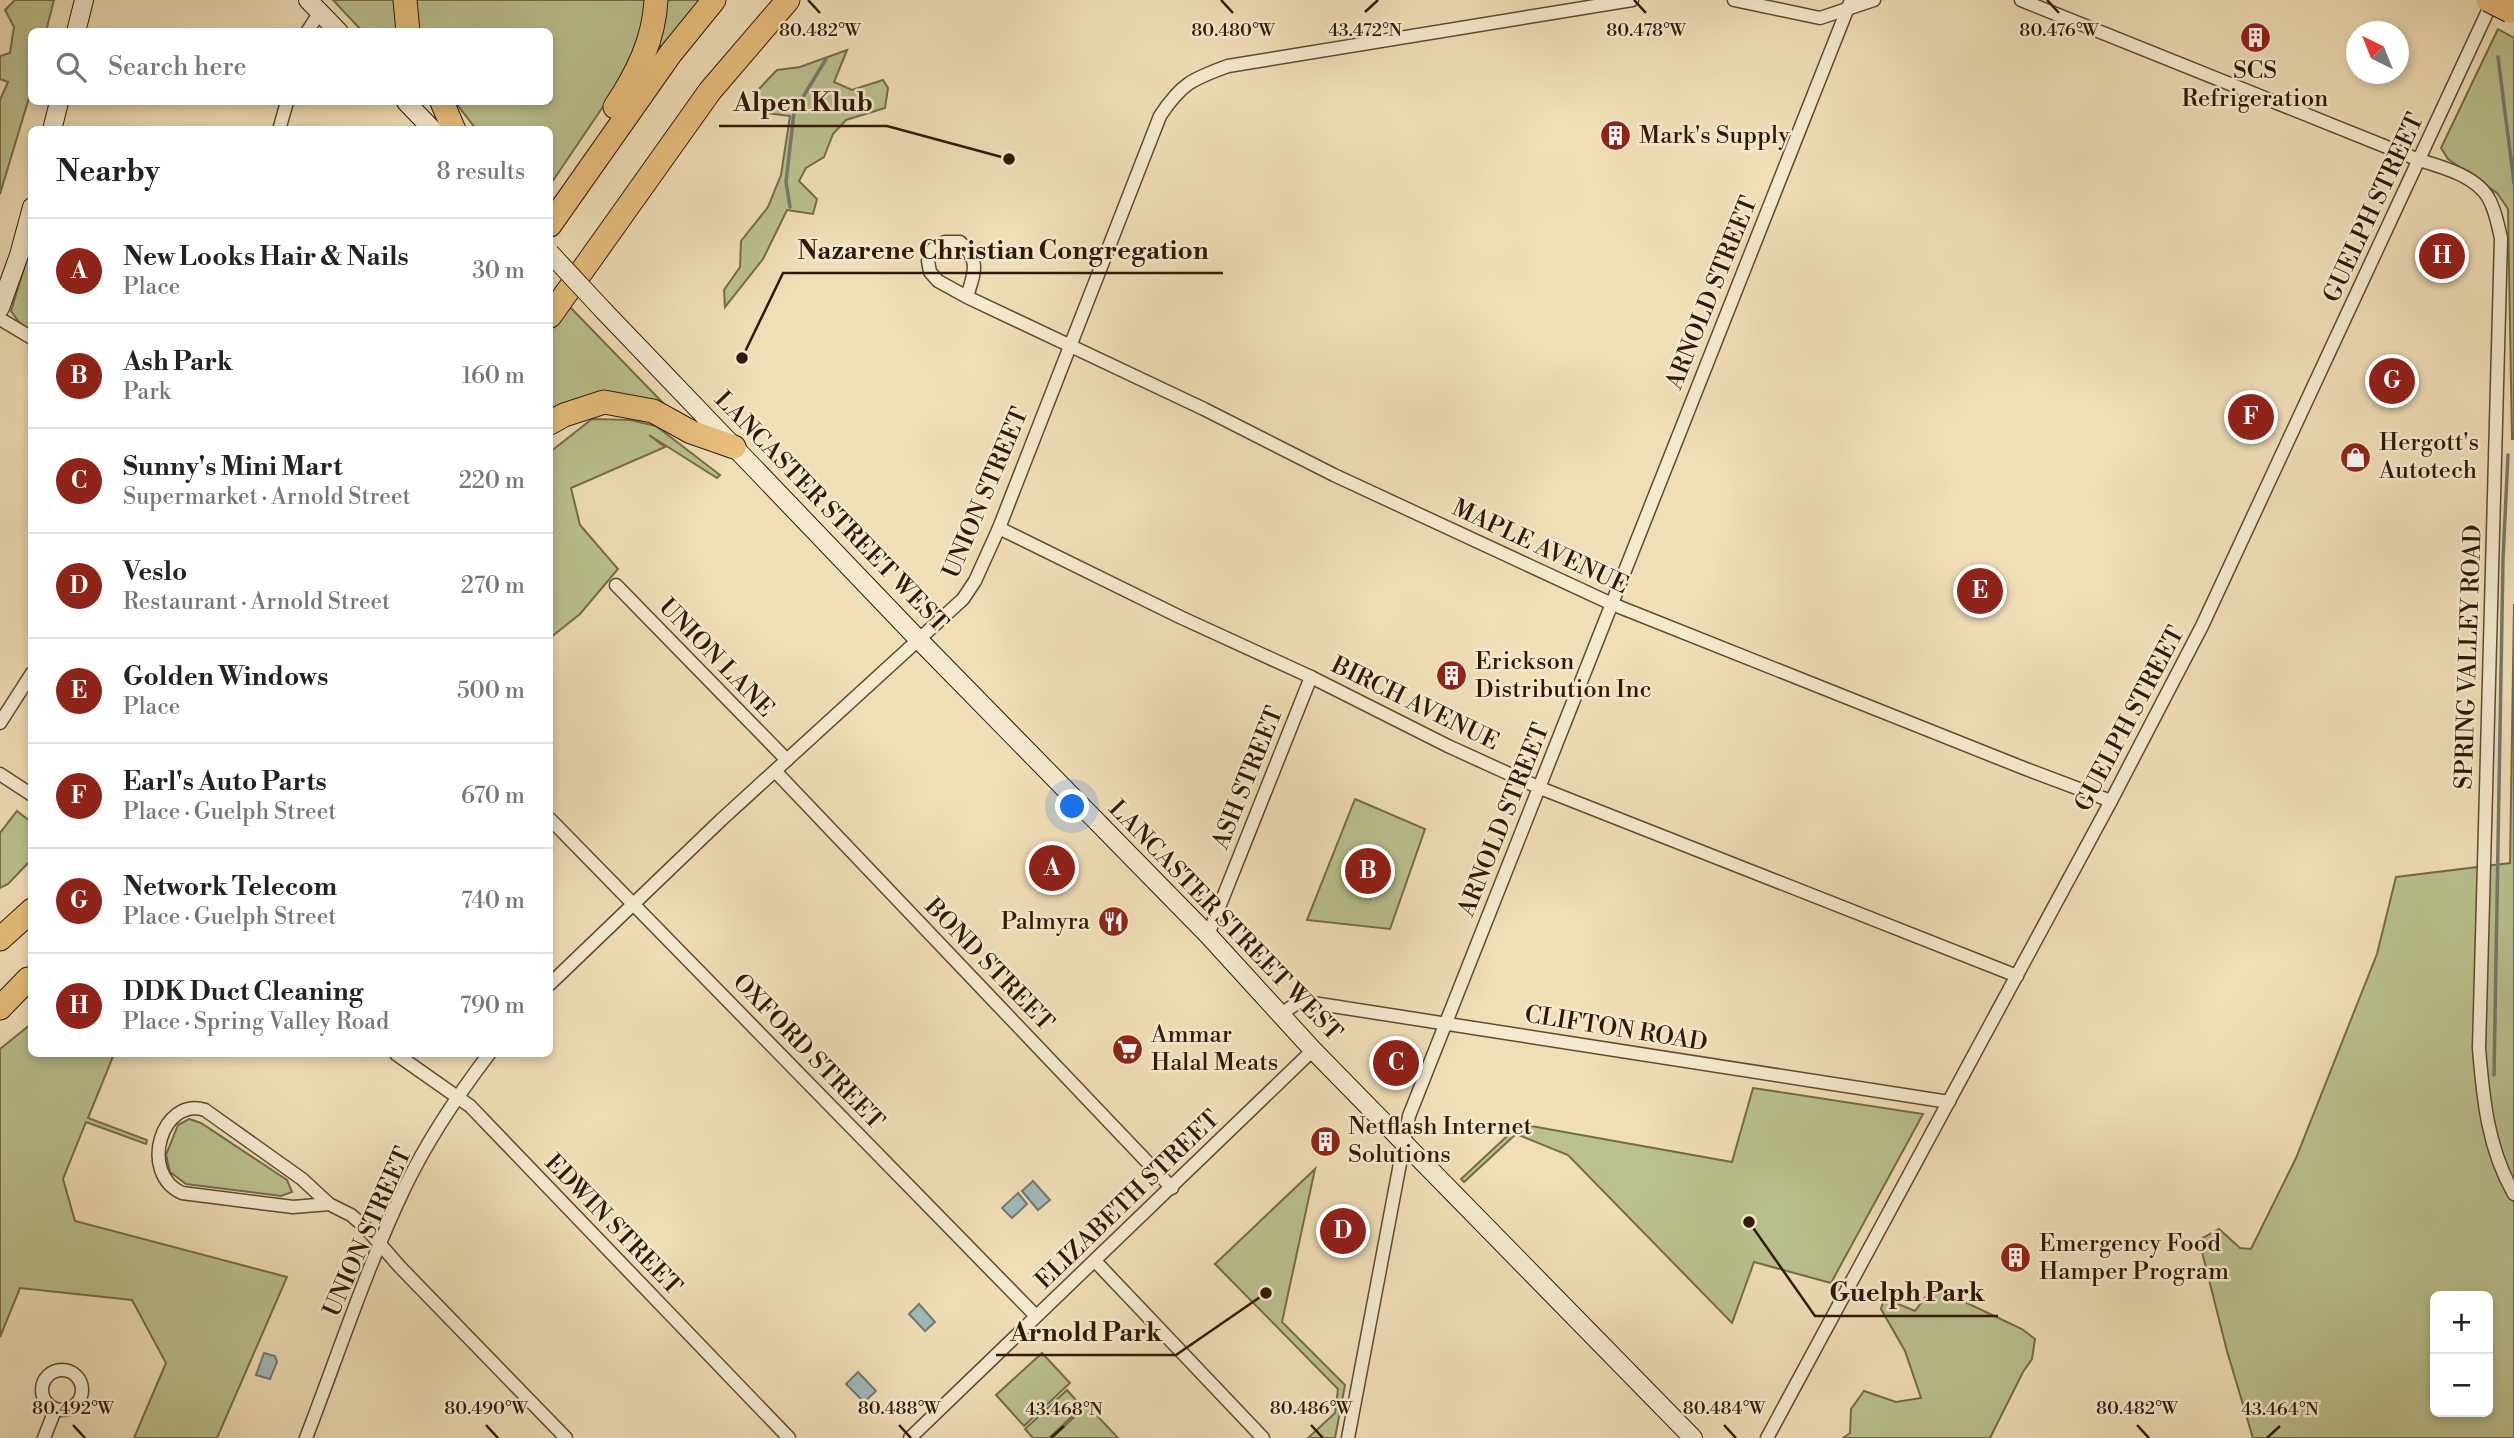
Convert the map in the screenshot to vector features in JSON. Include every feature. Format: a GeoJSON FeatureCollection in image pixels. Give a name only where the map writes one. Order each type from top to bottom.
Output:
{"type":"FeatureCollection","features":[{"type":"Feature","properties":{"kind":"highway"},"geometry":{"type":"LineString","coordinates":[[405,0],[408,28]]}},
{"type":"Feature","properties":{"kind":"highway"},"geometry":{"type":"LineString","coordinates":[[553,202],[631,83],[648,46],[656,13],[656,0]]}},
{"type":"Feature","properties":{"kind":"highway"},"geometry":{"type":"LineString","coordinates":[[553,221],[671,53],[714,0]]}},
{"type":"Feature","properties":{"kind":"highway"},"geometry":{"type":"LineString","coordinates":[[553,312],[710,91],[788,0]]}},
{"type":"Feature","properties":{"kind":"highway"},"geometry":{"type":"LineString","coordinates":[[443,105],[452,126]]}},
{"type":"Feature","properties":{"kind":"highway"},"geometry":{"type":"LineString","coordinates":[[553,421],[604,402],[653,411],[691,432],[734,447]]}},
{"type":"Feature","properties":{"kind":"highway"},"geometry":{"type":"LineString","coordinates":[[0,939],[28,914]]}},
{"type":"Feature","properties":{"kind":"highway"},"geometry":{"type":"LineString","coordinates":[[0,998],[28,978]]}},
{"type":"Feature","properties":{"kind":"highway"},"geometry":{"type":"LineString","coordinates":[[0,1008],[28,979]]}},
{"type":"Feature","properties":{"kind":"main road"},"geometry":{"type":"LineString","coordinates":[[77,28],[84,0]]}},
{"type":"Feature","properties":{"kind":"main road"},"geometry":{"type":"LineString","coordinates":[[314,6],[335,28]]}},
{"type":"Feature","properties":{"kind":"main road"},"geometry":{"type":"LineString","coordinates":[[53,126],[58,105]]}},
{"type":"Feature","properties":{"kind":"main road"},"geometry":{"type":"LineString","coordinates":[[409,105],[429,126]]}},
{"type":"Feature","properties":{"kind":"main road"},"geometry":{"type":"LineString","coordinates":[[0,308],[28,222]]}},
{"type":"Feature","properties":{"kind":"main road","name":"LANCASTER STREET WEST"},"geometry":{"type":"LineString","coordinates":[[553,256],[919,640],[1208,935],[1313,1050],[1693,1438]]}},
{"type":"Feature","properties":{"kind":"street","name":"UNION STREET"},"geometry":{"type":"LineString","coordinates":[[553,981],[786,760],[919,640],[962,599],[975,581],[999,528],[1160,116],[1174,95],[1194,78],[1228,66],[1632,0]]}},
{"type":"Feature","properties":{"kind":"street"},"geometry":{"type":"LineString","coordinates":[[1734,0],[1820,19],[1850,4],[1874,0]]}},
{"type":"Feature","properties":{"kind":"street","name":"SPRING VALLEY ROAD"},"geometry":{"type":"LineString","coordinates":[[2021,0],[2420,160],[2446,168],[2473,183],[2489,198],[2501,238],[2479,1048],[2488,1128],[2499,1164],[2514,1195]]}},
{"type":"Feature","properties":{"kind":"street","name":"ARNOLD STREET"},"geometry":{"type":"LineString","coordinates":[[1348,1438],[1409,1116],[1850,4]]}},
{"type":"Feature","properties":{"kind":"street"},"geometry":{"type":"LineString","coordinates":[[308,28],[314,6]]}},
{"type":"Feature","properties":{"kind":"street","name":"GUELPH STREET"},"geometry":{"type":"LineString","coordinates":[[1767,1438],[2112,801],[2202,626],[2420,160],[2501,6]]}},
{"type":"Feature","properties":{"kind":"street"},"geometry":{"type":"LineString","coordinates":[[280,126],[286,105]]}},
{"type":"Feature","properties":{"kind":"street","name":"MAPLE AVENUE"},"geometry":{"type":"LineString","coordinates":[[967,297],[975,268],[972,254],[960,242],[945,242],[933,249],[928,261],[930,272],[938,281],[967,297],[1204,409],[1334,475],[1612,604],[2112,801]]}},
{"type":"Feature","properties":{"kind":"street"},"geometry":{"type":"LineString","coordinates":[[0,319],[28,336]]}},
{"type":"Feature","properties":{"kind":"street","name":"BIRCH AVENUE"},"geometry":{"type":"LineString","coordinates":[[999,528],[1540,788],[2017,976]]}},
{"type":"Feature","properties":{"kind":"street","name":"UNION LANE"},"geometry":{"type":"LineString","coordinates":[[616,585],[786,760]]}},
{"type":"Feature","properties":{"kind":"street","name":"ASH STREET"},"geometry":{"type":"LineString","coordinates":[[1208,935],[1311,677]]}},
{"type":"Feature","properties":{"kind":"street"},"geometry":{"type":"LineString","coordinates":[[0,723],[28,679]]}},
{"type":"Feature","properties":{"kind":"street","name":"BOND STREET"},"geometry":{"type":"LineString","coordinates":[[775,771],[1172,1188]]}},
{"type":"Feature","properties":{"kind":"street"},"geometry":{"type":"LineString","coordinates":[[0,774],[28,792]]}},
{"type":"Feature","properties":{"kind":"street","name":"OXFORD STREET"},"geometry":{"type":"LineString","coordinates":[[553,821],[1036,1316]]}},
{"type":"Feature","properties":{"kind":"street","name":"CLIFTON ROAD"},"geometry":{"type":"LineString","coordinates":[[1281,1014],[1300,1001],[1949,1102]]}},
{"type":"Feature","properties":{"kind":"street","name":"ELIZABETH STREET"},"geometry":{"type":"LineString","coordinates":[[910,1438],[1313,1050]]}},
{"type":"Feature","properties":{"kind":"street","name":"EDWIN STREET"},"geometry":{"type":"LineString","coordinates":[[400,1057],[470,1106],[789,1438]]}},
{"type":"Feature","properties":{"kind":"street","name":"UNION STREET"},"geometry":{"type":"LineString","coordinates":[[306,1438],[405,1188],[457,1096],[487,1057]]}},
{"type":"Feature","properties":{"kind":"street"},"geometry":{"type":"LineString","coordinates":[[329,1204],[293,1207],[183,1193],[174,1189],[167,1184],[157,1163],[167,1125],[173,1116],[184,1109],[194,1107],[205,1110],[302,1178],[329,1204],[351,1215],[566,1438]]}},
{"type":"Feature","properties":{"kind":"street"},"geometry":{"type":"LineString","coordinates":[[1095,1261],[1263,1438]]}},
{"type":"Feature","properties":{"kind":"street"},"geometry":{"type":"LineString","coordinates":[[44,1438],[55,1409]]}},
{"type":"Feature","properties":{"kind":"green space"},"geometry":{"type":"Polygon","coordinates":[[[15,0],[54,0],[47,28],[28,28],[28,101],[0,194],[0,100],[8,82],[0,79],[0,56],[10,53],[14,27],[5,10],[15,0]]]}},
{"type":"Feature","properties":{"kind":"green space"},"geometry":{"type":"Polygon","coordinates":[[[333,0],[394,0],[399,28],[359,28],[333,0]]]}},
{"type":"Feature","properties":{"kind":"green space"},"geometry":{"type":"Polygon","coordinates":[[[412,0],[647,0],[648,11],[625,74],[553,181],[553,126],[474,126],[457,105],[553,105],[553,28],[418,28],[412,0]]]}},
{"type":"Feature","properties":{"kind":"green space"},"geometry":{"type":"Polygon","coordinates":[[[663,0],[703,0],[661,47],[656,41],[663,0]]]}},
{"type":"Feature","properties":{"kind":"green space"},"geometry":{"type":"Polygon","coordinates":[[[2498,29],[2514,38],[2514,439],[2508,209],[2497,193],[2448,159],[2441,148],[2498,29]]]}},
{"type":"Feature","properties":{"kind":"green space"},"geometry":{"type":"Polygon","coordinates":[[[847,50],[834,82],[852,90],[883,80],[888,88],[885,108],[846,120],[833,134],[824,157],[806,168],[799,181],[817,199],[813,214],[787,210],[763,259],[725,307],[724,290],[740,267],[741,241],[768,207],[781,175],[790,116],[758,112],[758,90],[777,70],[800,67],[847,50]]]}},
{"type":"Feature","properties":{"kind":"green space"},"geometry":{"type":"Polygon","coordinates":[[[28,255],[28,328],[21,325],[11,311],[28,255]]]}},
{"type":"Feature","properties":{"kind":"green space"},"geometry":{"type":"Polygon","coordinates":[[[568,305],[665,405],[558,405],[553,408],[553,328],[568,305]]]}},
{"type":"Feature","properties":{"kind":"green space"},"geometry":{"type":"Polygon","coordinates":[[[592,419],[630,420],[656,426],[720,475],[717,478],[649,435],[665,447],[571,488],[580,525],[618,569],[580,614],[553,636],[553,450],[592,419]]]}},
{"type":"Feature","properties":{"kind":"green space"},"geometry":{"type":"Polygon","coordinates":[[[2514,604],[2514,1438],[2253,1438],[2227,1351],[2199,1240],[2219,1229],[2240,1248],[2251,1249],[2296,1158],[2377,954],[2396,877],[2510,863],[2514,604]]]}},
{"type":"Feature","properties":{"kind":"green space"},"geometry":{"type":"Polygon","coordinates":[[[1355,799],[1425,829],[1390,929],[1307,920],[1355,799]]]}},
{"type":"Feature","properties":{"kind":"green space"},"geometry":{"type":"Polygon","coordinates":[[[17,811],[28,820],[28,863],[8,884],[0,888],[0,833],[17,811]]]}},
{"type":"Feature","properties":{"kind":"green space"},"geometry":{"type":"Polygon","coordinates":[[[28,1026],[28,1057],[113,1057],[88,1118],[147,1140],[146,1144],[86,1122],[63,1179],[75,1221],[287,1277],[217,1438],[134,1438],[166,1363],[132,1300],[20,1288],[0,1337],[0,1049],[28,1026]]]}},
{"type":"Feature","properties":{"kind":"green space"},"geometry":{"type":"Polygon","coordinates":[[[1753,1088],[1923,1114],[1831,1283],[1754,1262],[1732,1323],[1568,1155],[1516,1134],[1464,1182],[1461,1179],[1520,1124],[1732,1162],[1753,1088]]]}},
{"type":"Feature","properties":{"kind":"green space"},"geometry":{"type":"Polygon","coordinates":[[[189,1119],[201,1123],[287,1180],[292,1192],[281,1196],[186,1184],[170,1172],[166,1155],[178,1125],[189,1119]]]}},
{"type":"Feature","properties":{"kind":"green space"},"geometry":{"type":"Polygon","coordinates":[[[1315,1169],[1282,1322],[1345,1385],[1335,1438],[1308,1438],[1335,1413],[1338,1389],[1215,1264],[1315,1169]]]}},
{"type":"Feature","properties":{"kind":"green space"},"geometry":{"type":"Polygon","coordinates":[[[1933,1287],[2022,1329],[2035,1339],[2032,1359],[1990,1438],[1843,1438],[1850,1433],[1851,1409],[1864,1391],[1896,1402],[1921,1398],[1905,1351],[1881,1309],[1884,1298],[1915,1311],[1933,1287]]]}},
{"type":"Feature","properties":{"kind":"green space"},"geometry":{"type":"Polygon","coordinates":[[[1042,1353],[1070,1383],[1024,1426],[996,1395],[1042,1353]]]}},
{"type":"Feature","properties":{"kind":"green space"},"geometry":{"type":"Polygon","coordinates":[[[1067,1390],[1082,1407],[1049,1438],[1033,1438],[1025,1429],[1067,1390]]]}},
{"type":"Feature","properties":{"kind":"green space"},"geometry":{"type":"Polygon","coordinates":[[[1087,1405],[1118,1438],[1052,1438],[1087,1405]]]}},
{"type":"Feature","properties":{"kind":"water"},"geometry":{"type":"Polygon","coordinates":[[[1033,1181],[1050,1200],[1038,1210],[1022,1191],[1033,1181]]]}},
{"type":"Feature","properties":{"kind":"water"},"geometry":{"type":"Polygon","coordinates":[[[1018,1193],[1027,1204],[1012,1218],[1002,1208],[1018,1193]]]}},
{"type":"Feature","properties":{"kind":"water"},"geometry":{"type":"Polygon","coordinates":[[[919,1304],[935,1322],[925,1331],[909,1314],[919,1304]]]}},
{"type":"Feature","properties":{"kind":"water"},"geometry":{"type":"Polygon","coordinates":[[[264,1353],[275,1356],[277,1362],[270,1379],[256,1375],[264,1353]]]}},
{"type":"Feature","properties":{"kind":"water"},"geometry":{"type":"Polygon","coordinates":[[[858,1372],[876,1391],[864,1402],[846,1384],[858,1372]]]}},
{"type":"Feature","properties":{"kind":"waterway"},"geometry":{"type":"LineString","coordinates":[[2498,57],[2514,183]]}},
{"type":"Feature","properties":{"kind":"waterway"},"geometry":{"type":"LineString","coordinates":[[790,207],[786,182],[794,112],[826,59]]}},
{"type":"Feature","properties":{"kind":"waterway"},"geometry":{"type":"LineString","coordinates":[[2494,1075],[2503,559],[2508,455]]}},
{"type":"Feature","properties":{"kind":"place","name":"SCS Refrigeration"},"geometry":{"type":"Point","coordinates":[2255,37]}},
{"type":"Feature","properties":{"kind":"place","name":"Mark's Supply"},"geometry":{"type":"Point","coordinates":[1616,136]}},
{"type":"Feature","properties":{"kind":"place","name":"Alpen Klub"},"geometry":{"type":"Point","coordinates":[1009,159]}},
{"type":"Feature","properties":{"kind":"place","name":"DDK Duct Cleaning"},"geometry":{"type":"Point","coordinates":[2442,256]}},
{"type":"Feature","properties":{"kind":"place","name":"Nazarene Christian Congregation"},"geometry":{"type":"Point","coordinates":[742,358]}},
{"type":"Feature","properties":{"kind":"place","name":"Network Telecom"},"geometry":{"type":"Point","coordinates":[2392,381]}},
{"type":"Feature","properties":{"kind":"place","name":"Earl's Auto Parts"},"geometry":{"type":"Point","coordinates":[2251,417]}},
{"type":"Feature","properties":{"kind":"place","name":"Hergott's Autotech"},"geometry":{"type":"Point","coordinates":[2356,457]}},
{"type":"Feature","properties":{"kind":"place","name":"Golden Windows"},"geometry":{"type":"Point","coordinates":[1980,591]}},
{"type":"Feature","properties":{"kind":"place","name":"Erickson Distribution Inc"},"geometry":{"type":"Point","coordinates":[1452,676]}},
{"type":"Feature","properties":{"kind":"place","name":"New Looks Hair & Nails"},"geometry":{"type":"Point","coordinates":[1052,868]}},
{"type":"Feature","properties":{"kind":"place","name":"Ash Park"},"geometry":{"type":"Point","coordinates":[1368,871]}},
{"type":"Feature","properties":{"kind":"place","name":"Palmyra"},"geometry":{"type":"Point","coordinates":[1113,922]}},
{"type":"Feature","properties":{"kind":"place","name":"Ammar Halal Meats"},"geometry":{"type":"Point","coordinates":[1128,1049]}},
{"type":"Feature","properties":{"kind":"place","name":"Sunny's Mini Mart"},"geometry":{"type":"Point","coordinates":[1396,1063]}},
{"type":"Feature","properties":{"kind":"place","name":"Netflash Internet Solutions"},"geometry":{"type":"Point","coordinates":[1325,1141]}},
{"type":"Feature","properties":{"kind":"place","name":"Guelph Park"},"geometry":{"type":"Point","coordinates":[1749,1222]}},
{"type":"Feature","properties":{"kind":"place","name":"Veslo"},"geometry":{"type":"Point","coordinates":[1343,1231]}},
{"type":"Feature","properties":{"kind":"place","name":"Emergency Food Hamper Program"},"geometry":{"type":"Point","coordinates":[2016,1258]}},
{"type":"Feature","properties":{"kind":"place","name":"Arnold Park"},"geometry":{"type":"Point","coordinates":[1266,1293]}}]}
